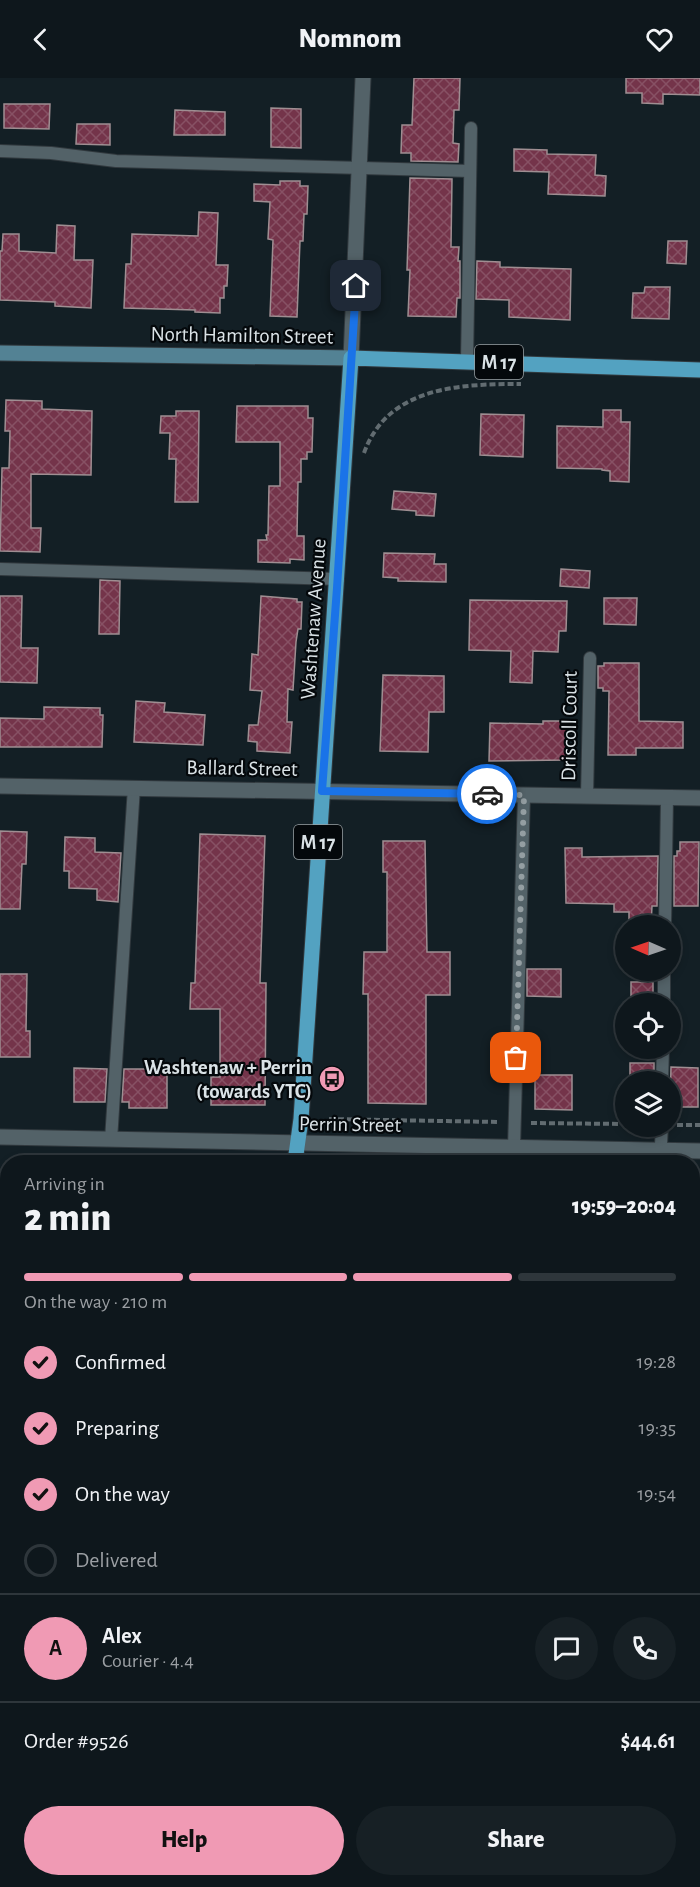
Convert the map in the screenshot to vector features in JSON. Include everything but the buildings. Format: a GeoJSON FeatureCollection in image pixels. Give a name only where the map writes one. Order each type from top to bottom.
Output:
{"type":"FeatureCollection","features":[{"type":"Feature","properties":{"kind":"main road","name":"North Hamilton Street"},"geometry":{"type":"LineString","coordinates":[[0,353],[351,358],[700,370]]}},
{"type":"Feature","properties":{"kind":"main road","name":"Washtenaw Avenue"},"geometry":{"type":"LineString","coordinates":[[297,1155],[338,579],[351,358]]}},
{"type":"Feature","properties":{"kind":"street","name":"Washtenaw Avenue"},"geometry":{"type":"LineString","coordinates":[[351,358],[363,78]]}},
{"type":"Feature","properties":{"kind":"street","name":"Ballard Street"},"geometry":{"type":"LineString","coordinates":[[0,786],[700,798]]}},
{"type":"Feature","properties":{"kind":"street","name":"Perrin Street"},"geometry":{"type":"LineString","coordinates":[[0,1137],[514,1148],[628,1155]]}},
{"type":"Feature","properties":{"kind":"street","name":"Perrin Street"},"geometry":{"type":"LineString","coordinates":[[674,1155],[700,1151]]}},
{"type":"Feature","properties":{"kind":"lane"},"geometry":{"type":"LineString","coordinates":[[466,361],[471,128]]}},
{"type":"Feature","properties":{"kind":"lane"},"geometry":{"type":"LineString","coordinates":[[0,151],[51,153],[116,161],[470,171]]}},
{"type":"Feature","properties":{"kind":"lane"},"geometry":{"type":"LineString","coordinates":[[0,569],[338,579]]}},
{"type":"Feature","properties":{"kind":"lane","name":"Driscoll Court"},"geometry":{"type":"LineString","coordinates":[[587,796],[590,658]]}},
{"type":"Feature","properties":{"kind":"lane"},"geometry":{"type":"LineString","coordinates":[[111,1140],[134,787]]}},
{"type":"Feature","properties":{"kind":"lane"},"geometry":{"type":"LineString","coordinates":[[514,1148],[524,795]]}},
{"type":"Feature","properties":{"kind":"lane"},"geometry":{"type":"LineString","coordinates":[[665,915],[668,798]]}},
{"type":"Feature","properties":{"kind":"lane"},"geometry":{"type":"LineString","coordinates":[[661,1155],[662,1137]]}},
{"type":"Feature","properties":{"kind":"path"},"geometry":{"type":"LineString","coordinates":[[363,463],[365,451],[373,434],[391,412],[426,393],[473,384],[524,384]]}},
{"type":"Feature","properties":{"kind":"path"},"geometry":{"type":"LineString","coordinates":[[329,1119],[615,1124]]}},
{"type":"Feature","properties":{"kind":"path"},"geometry":{"type":"LineString","coordinates":[[681,1125],[700,1125]]}},
{"type":"Feature","properties":{"kind":"way so far"},"geometry":{"type":"LineString","coordinates":[[487,794],[524,795],[516,1058]]}},
{"type":"Feature","properties":{"kind":"place","name":"Washtenaw + Perrin (towards YTC)"},"geometry":{"type":"Point","coordinates":[332,1079]}},
{"type":"Feature","properties":{"kind":"route"},"geometry":{"type":"LineString","coordinates":[[356,286],[322,791],[487,794]]}}]}
